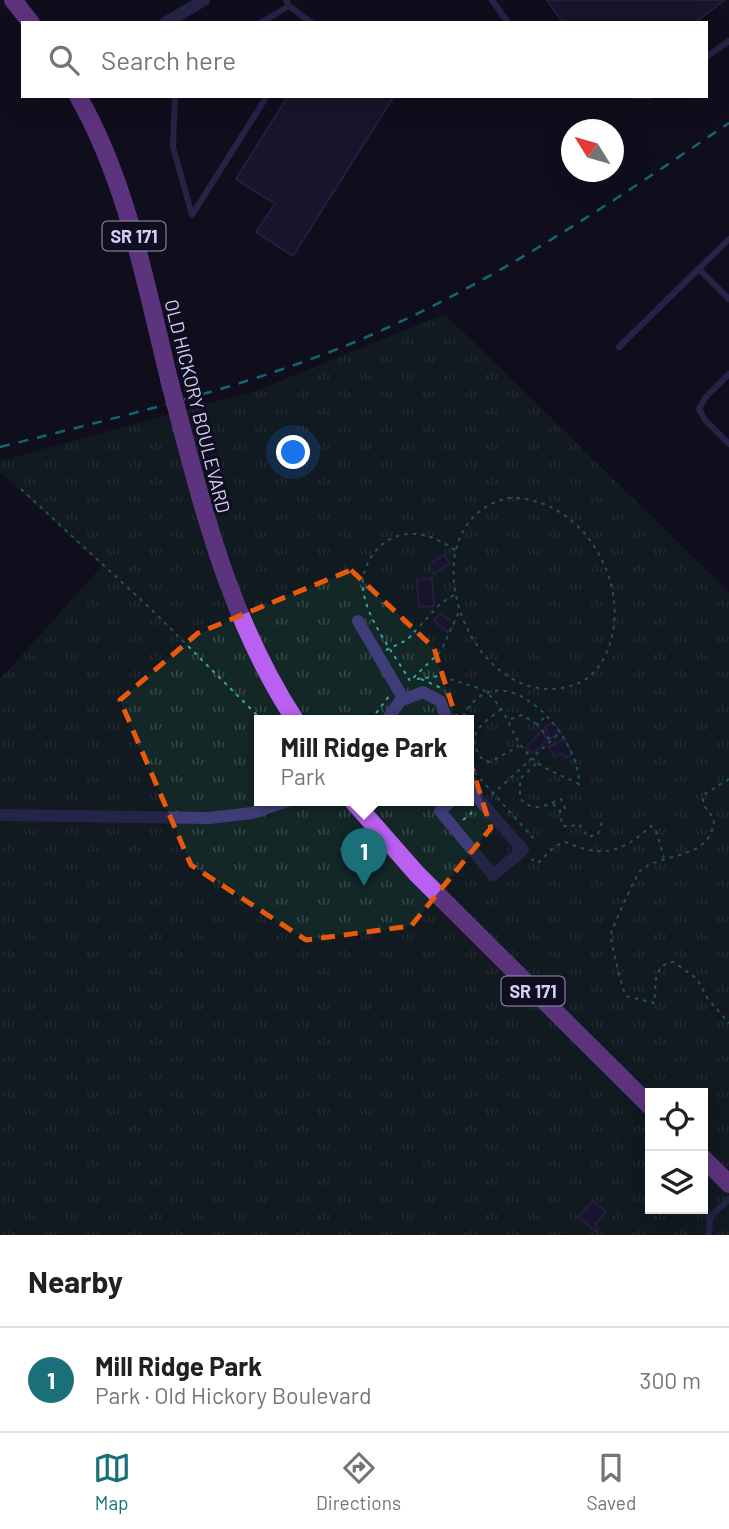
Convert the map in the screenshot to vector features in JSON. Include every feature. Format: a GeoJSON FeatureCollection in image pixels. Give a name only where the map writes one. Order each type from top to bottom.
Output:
{"type":"FeatureCollection","features":[{"type":"Feature","properties":{"kind":"main road"},"geometry":{"type":"LineString","coordinates":[[13,0],[30,21]]}},
{"type":"Feature","properties":{"kind":"main road","name":"OLD HICKORY BOULEVARD"},"geometry":{"type":"LineString","coordinates":[[79,98],[98,132],[132,227],[207,526],[225,577],[258,651],[292,715]]}},
{"type":"Feature","properties":{"kind":"main road","name":"SR 171"},"geometry":{"type":"LineString","coordinates":[[357,806],[417,874],[645,1101]]}},
{"type":"Feature","properties":{"kind":"main road"},"geometry":{"type":"LineString","coordinates":[[708,1163],[729,1184]]}},
{"type":"Feature","properties":{"kind":"street"},"geometry":{"type":"LineString","coordinates":[[168,21],[204,0]]}},
{"type":"Feature","properties":{"kind":"street"},"geometry":{"type":"LineString","coordinates":[[358,621],[403,698]]}},
{"type":"Feature","properties":{"kind":"street"},"geometry":{"type":"LineString","coordinates":[[391,715],[403,698],[423,692],[442,704],[445,715]]}},
{"type":"Feature","properties":{"kind":"street"},"geometry":{"type":"LineString","coordinates":[[445,806],[440,811],[494,875],[523,850],[474,794]]}},
{"type":"Feature","properties":{"kind":"street"},"geometry":{"type":"LineString","coordinates":[[0,815],[209,818],[252,813],[272,806]]}},
{"type":"Feature","properties":{"kind":"lane"},"geometry":{"type":"LineString","coordinates":[[492,0],[507,21]]}},
{"type":"Feature","properties":{"kind":"lane"},"geometry":{"type":"LineString","coordinates":[[263,21],[288,3],[310,21]]}},
{"type":"Feature","properties":{"kind":"lane"},"geometry":{"type":"LineString","coordinates":[[708,56],[729,41]]}},
{"type":"Feature","properties":{"kind":"lane"},"geometry":{"type":"LineString","coordinates":[[175,98],[173,147],[192,215],[266,98]]}},
{"type":"Feature","properties":{"kind":"lane"},"geometry":{"type":"LineString","coordinates":[[619,347],[729,239]]}},
{"type":"Feature","properties":{"kind":"lane"},"geometry":{"type":"LineString","coordinates":[[699,268],[729,299]]}},
{"type":"Feature","properties":{"kind":"lane"},"geometry":{"type":"LineString","coordinates":[[729,374],[705,398],[699,409],[705,420],[729,444]]}},
{"type":"Feature","properties":{"kind":"lane"},"geometry":{"type":"LineString","coordinates":[[709,1235],[710,1217],[729,1199]]}},
{"type":"Feature","properties":{"kind":"path"},"geometry":{"type":"LineString","coordinates":[[21,489],[152,610],[257,715]]}},
{"type":"Feature","properties":{"kind":"path"},"geometry":{"type":"LineString","coordinates":[[517,497],[548,504],[574,522],[594,544],[614,594],[615,626],[612,642],[595,672],[582,682],[568,687],[544,689],[517,682],[497,670],[477,646],[459,611],[455,595],[456,550],[470,519],[494,502],[517,497]]}},
{"type":"Feature","properties":{"kind":"path"},"geometry":{"type":"LineString","coordinates":[[456,550],[429,536],[410,533],[383,544],[370,557],[363,575],[364,595],[410,681],[441,651],[459,611]]}},
{"type":"Feature","properties":{"kind":"path"},"geometry":{"type":"LineString","coordinates":[[378,656],[407,640],[441,603],[455,595]]}},
{"type":"Feature","properties":{"kind":"path"},"geometry":{"type":"LineString","coordinates":[[418,679],[430,676],[452,678],[472,684],[488,694],[510,720],[520,745],[537,763],[579,784],[580,772],[558,734],[534,702],[521,694],[505,691],[488,694],[472,703],[464,715]]}},
{"type":"Feature","properties":{"kind":"path"},"geometry":{"type":"LineString","coordinates":[[502,709],[477,729],[474,742],[477,751],[482,760],[490,762],[520,745]]}},
{"type":"Feature","properties":{"kind":"path"},"geometry":{"type":"LineString","coordinates":[[510,720],[522,715],[537,724],[550,741]]}},
{"type":"Feature","properties":{"kind":"path"},"geometry":{"type":"LineString","coordinates":[[537,724],[546,717]]}},
{"type":"Feature","properties":{"kind":"path"},"geometry":{"type":"LineString","coordinates":[[460,823],[558,734]]}},
{"type":"Feature","properties":{"kind":"path"},"geometry":{"type":"LineString","coordinates":[[537,763],[520,779],[520,798],[531,807],[563,801],[565,808],[560,811]]}},
{"type":"Feature","properties":{"kind":"path"},"geometry":{"type":"LineString","coordinates":[[474,772],[534,839]]}},
{"type":"Feature","properties":{"kind":"path"},"geometry":{"type":"LineString","coordinates":[[729,779],[703,795],[703,804],[711,813],[714,824],[703,844],[689,853],[664,858],[637,874],[611,933],[624,993],[630,998],[643,998],[654,1003],[656,973],[664,965],[674,962],[697,979],[708,999],[729,1023]]}},
{"type":"Feature","properties":{"kind":"path"},"geometry":{"type":"LineString","coordinates":[[552,803],[560,811],[562,825],[568,827],[579,824],[589,837],[598,834],[602,822]]}},
{"type":"Feature","properties":{"kind":"path"},"geometry":{"type":"LineString","coordinates":[[523,850],[538,863],[561,843],[590,852],[612,851],[630,843],[651,826],[657,832],[664,858]]}},
{"type":"Feature","properties":{"kind":"highlighted area"},"geometry":{"type":"Polygon","coordinates":[[[351,570],[434,648],[491,828],[411,926],[306,940],[191,865],[120,700],[198,633],[351,570]]]}},
{"type":"Feature","properties":{"kind":"green space"},"geometry":{"type":"Polygon","coordinates":[[[445,314],[729,592],[729,1235],[0,1235],[0,679],[102,566],[0,472],[0,461],[258,390],[445,314]]]}},
{"type":"Feature","properties":{"kind":"building"},"geometry":{"type":"Polygon","coordinates":[[[547,0],[725,0],[697,21],[562,21],[547,0]]]}},
{"type":"Feature","properties":{"kind":"building"},"geometry":{"type":"Polygon","coordinates":[[[287,98],[393,98],[293,256],[256,232],[275,204],[236,179],[287,98]]]}},
{"type":"Feature","properties":{"kind":"building"},"geometry":{"type":"Polygon","coordinates":[[[444,555],[450,563],[434,574],[429,565],[444,555]]]}},
{"type":"Feature","properties":{"kind":"building"},"geometry":{"type":"Polygon","coordinates":[[[432,578],[434,606],[419,607],[417,580],[432,578]]]}},
{"type":"Feature","properties":{"kind":"building"},"geometry":{"type":"Polygon","coordinates":[[[441,613],[454,625],[447,632],[434,620],[441,613]]]}},
{"type":"Feature","properties":{"kind":"building"},"geometry":{"type":"Polygon","coordinates":[[[552,722],[561,732],[550,739],[545,727],[552,722]]]}},
{"type":"Feature","properties":{"kind":"building"},"geometry":{"type":"Polygon","coordinates":[[[542,730],[547,740],[534,753],[525,749],[542,730]]]}},
{"type":"Feature","properties":{"kind":"building"},"geometry":{"type":"Polygon","coordinates":[[[564,739],[572,754],[565,758],[561,753],[554,757],[549,747],[564,739]]]}},
{"type":"Feature","properties":{"kind":"building"},"geometry":{"type":"Polygon","coordinates":[[[593,1201],[606,1212],[595,1225],[598,1228],[595,1231],[578,1217],[593,1201]]]}},
{"type":"Feature","properties":{"kind":"railway"},"geometry":{"type":"LineString","coordinates":[[0,447],[221,389],[350,344],[400,322],[498,271],[545,243],[729,123]]}},
{"type":"Feature","properties":{"kind":"place","name":"Mill Ridge Park"},"geometry":{"type":"Point","coordinates":[364,886]}}]}
